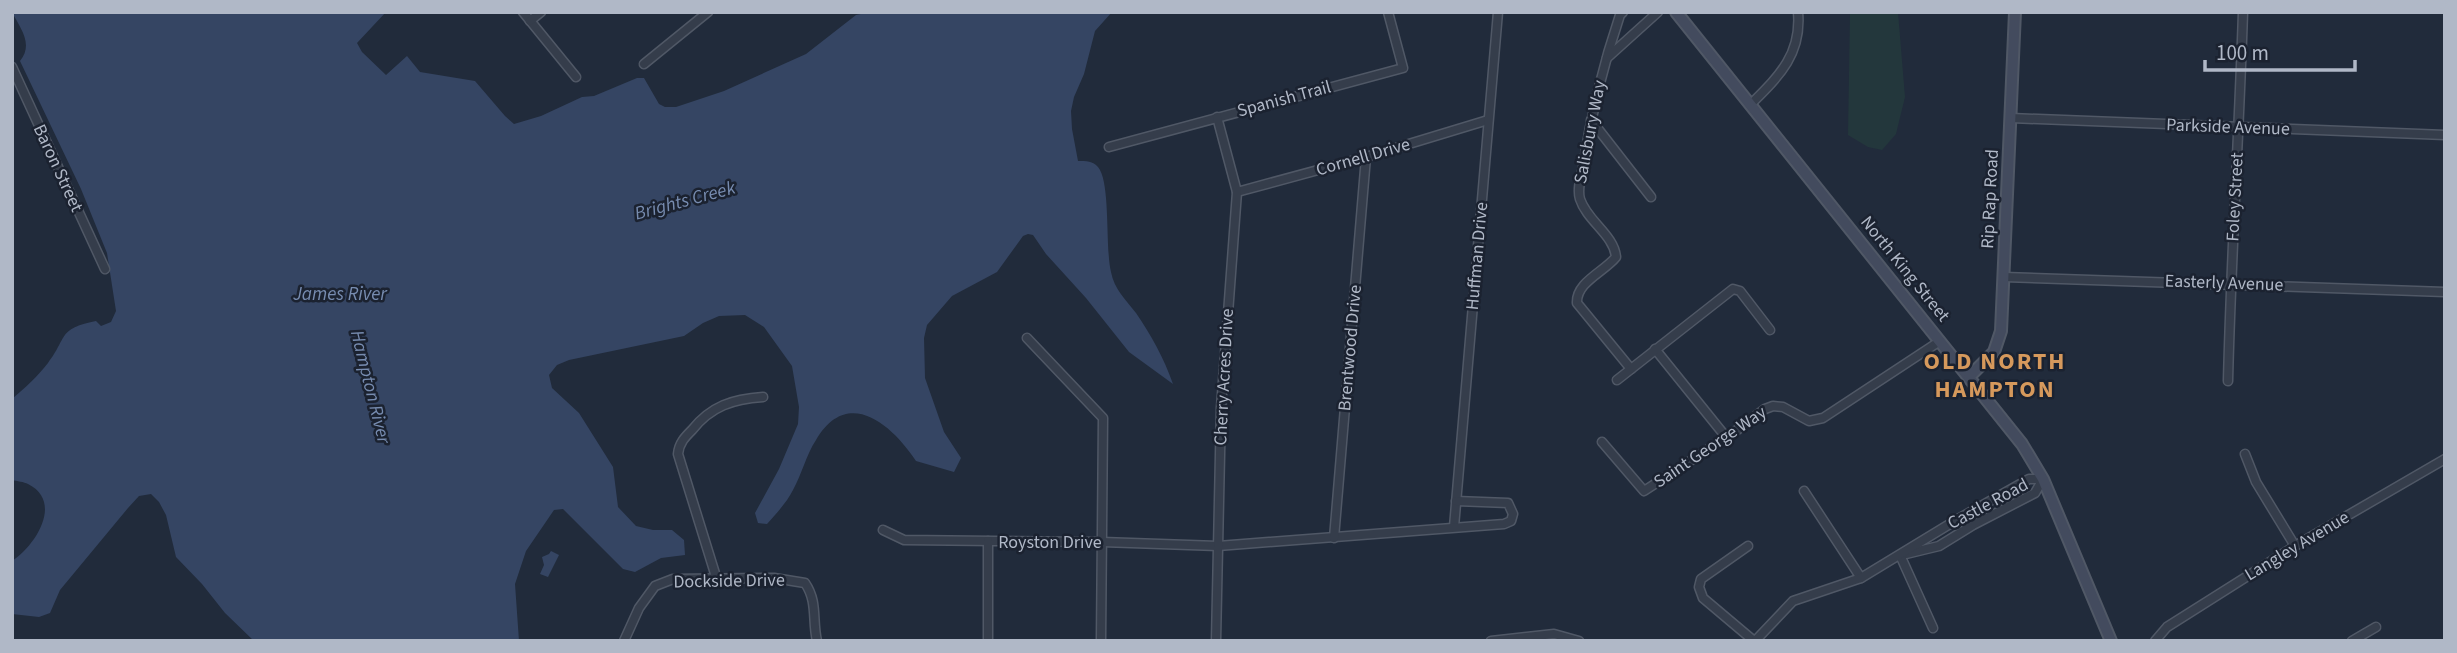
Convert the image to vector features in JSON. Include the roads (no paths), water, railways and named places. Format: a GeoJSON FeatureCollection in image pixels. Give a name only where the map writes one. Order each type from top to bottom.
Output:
{"type":"FeatureCollection","features":[{"type":"Feature","properties":{"kind":"main road","name":"North King Street"},"geometry":{"type":"LineString","coordinates":[[1676,12],[2022,444],[2043,479],[2111,641]]}},
{"type":"Feature","properties":{"kind":"main road","name":"Rip Rap Road"},"geometry":{"type":"LineString","coordinates":[[1969,376],[1989,359],[1998,343],[2002,322],[2015,12]]}},
{"type":"Feature","properties":{"kind":"street"},"geometry":{"type":"LineString","coordinates":[[523,12],[576,77]]}},
{"type":"Feature","properties":{"kind":"street"},"geometry":{"type":"LineString","coordinates":[[530,21],[541,12]]}},
{"type":"Feature","properties":{"kind":"street"},"geometry":{"type":"LineString","coordinates":[[644,64],[708,12]]}},
{"type":"Feature","properties":{"kind":"street","name":"Spanish Trail"},"geometry":{"type":"LineString","coordinates":[[1110,147],[1403,68],[1388,12]]}},
{"type":"Feature","properties":{"kind":"street","name":"Huffman Drive"},"geometry":{"type":"LineString","coordinates":[[1454,527],[1499,12]]}},
{"type":"Feature","properties":{"kind":"street","name":"Salisbury Way"},"geometry":{"type":"LineString","coordinates":[[1623,12],[1605,60],[1591,120],[1579,195],[1590,217],[1615,248],[1616,257],[1610,265],[1581,287],[1577,303],[1631,369]]}},
{"type":"Feature","properties":{"kind":"street","name":"Salisbury Way"},"geometry":{"type":"LineString","coordinates":[[1605,60],[1658,12]]}},
{"type":"Feature","properties":{"kind":"street"},"geometry":{"type":"LineString","coordinates":[[1750,105],[1778,77],[1789,61],[1796,43],[1798,12]]}},
{"type":"Feature","properties":{"kind":"street","name":"Foley Street"},"geometry":{"type":"LineString","coordinates":[[2228,381],[2243,12]]}},
{"type":"Feature","properties":{"kind":"street","name":"Baron Street"},"geometry":{"type":"LineString","coordinates":[[12,67],[105,269]]}},
{"type":"Feature","properties":{"kind":"street","name":"Cherry Acres Drive"},"geometry":{"type":"LineString","coordinates":[[1216,641],[1221,408],[1237,192],[1217,117]]}},
{"type":"Feature","properties":{"kind":"street","name":"Parkside Avenue"},"geometry":{"type":"LineString","coordinates":[[2011,118],[2445,135]]}},
{"type":"Feature","properties":{"kind":"street","name":"Cornell Drive"},"geometry":{"type":"LineString","coordinates":[[1237,192],[1488,120]]}},
{"type":"Feature","properties":{"kind":"street"},"geometry":{"type":"LineString","coordinates":[[1591,120],[1651,197]]}},
{"type":"Feature","properties":{"kind":"street","name":"Brentwood Drive"},"geometry":{"type":"LineString","coordinates":[[1334,538],[1366,157]]}},
{"type":"Feature","properties":{"kind":"street","name":"Easterly Avenue"},"geometry":{"type":"LineString","coordinates":[[2004,277],[2445,292]]}},
{"type":"Feature","properties":{"kind":"street"},"geometry":{"type":"LineString","coordinates":[[1616,380],[1732,289],[1740,291],[1770,330]]}},
{"type":"Feature","properties":{"kind":"street"},"geometry":{"type":"LineString","coordinates":[[1027,338],[1103,418],[1101,641]]}},
{"type":"Feature","properties":{"kind":"street","name":"Saint George Way"},"geometry":{"type":"LineString","coordinates":[[1602,442],[1644,491],[1765,409],[1783,407],[1809,421],[1823,418],[1940,341]]}},
{"type":"Feature","properties":{"kind":"street"},"geometry":{"type":"LineString","coordinates":[[1655,349],[1726,437]]}},
{"type":"Feature","properties":{"kind":"street"},"geometry":{"type":"LineString","coordinates":[[717,580],[678,454],[679,446],[702,417],[717,408],[736,399],[763,397]]}},
{"type":"Feature","properties":{"kind":"street"},"geometry":{"type":"LineString","coordinates":[[2245,454],[2256,481],[2295,546]]}},
{"type":"Feature","properties":{"kind":"street","name":"Langley Avenue"},"geometry":{"type":"LineString","coordinates":[[2155,641],[2167,627],[2295,546],[2445,459]]}},
{"type":"Feature","properties":{"kind":"street","name":"Castle Road"},"geometry":{"type":"LineString","coordinates":[[1755,641],[1793,601],[1861,578],[1958,519],[2029,479],[2043,479],[2035,493],[1939,546],[1900,555]]}},
{"type":"Feature","properties":{"kind":"street"},"geometry":{"type":"LineString","coordinates":[[1804,491],[1861,578]]}},
{"type":"Feature","properties":{"kind":"street"},"geometry":{"type":"LineString","coordinates":[[1218,546],[1504,524],[1511,521],[1513,514],[1508,503],[1456,501]]}},
{"type":"Feature","properties":{"kind":"street","name":"Royston Drive"},"geometry":{"type":"LineString","coordinates":[[883,530],[904,540],[1218,546]]}},
{"type":"Feature","properties":{"kind":"street"},"geometry":{"type":"LineString","coordinates":[[988,541],[988,641]]}},
{"type":"Feature","properties":{"kind":"street"},"geometry":{"type":"LineString","coordinates":[[1748,546],[1701,579],[1699,587],[1703,598],[1755,641]]}},
{"type":"Feature","properties":{"kind":"street"},"geometry":{"type":"LineString","coordinates":[[1900,555],[1933,628]]}},
{"type":"Feature","properties":{"kind":"street","name":"Dockside Drive"},"geometry":{"type":"LineString","coordinates":[[624,641],[639,608],[655,586],[673,579],[774,578],[805,583],[812,593],[816,607],[814,629],[817,641]]}},
{"type":"Feature","properties":{"kind":"street"},"geometry":{"type":"LineString","coordinates":[[2352,641],[2376,627]]}},
{"type":"Feature","properties":{"kind":"street"},"geometry":{"type":"LineString","coordinates":[[1491,641],[1553,634],[1579,641]]}},
{"type":"Feature","properties":{"kind":"water","name":"James River"},"geometry":{"type":"Polygon","coordinates":[[[12,12],[386,12],[357,43],[362,52],[386,75],[407,56],[420,72],[475,81],[514,124],[637,78],[644,78],[659,104],[676,107],[724,91],[806,54],[856,15],[870,12],[1112,12],[1095,31],[1084,74],[1074,97],[1071,111],[1072,129],[1078,161],[1094,164],[1102,175],[1109,261],[1113,278],[1152,338],[1173,384],[1129,352],[1033,235],[1028,234],[1023,236],[997,272],[952,296],[927,325],[924,338],[925,378],[944,432],[961,458],[954,472],[916,461],[895,435],[869,417],[855,413],[842,415],[828,424],[816,440],[791,494],[781,508],[767,524],[758,523],[755,513],[779,469],[798,424],[799,407],[792,366],[764,327],[745,315],[719,316],[684,336],[569,360],[557,365],[549,375],[552,388],[579,413],[613,467],[618,507],[636,526],[672,530],[684,540],[685,555],[661,558],[635,572],[623,569],[563,509],[554,510],[526,551],[515,584],[519,641],[254,641],[225,613],[176,557],[166,515],[151,494],[139,496],[128,508],[60,590],[50,613],[39,617],[12,614],[12,561],[37,535],[45,512],[39,492],[28,484],[12,480],[12,399],[44,368],[69,331],[96,321],[101,326],[111,322],[116,311],[107,253],[81,189],[20,61],[26,42],[12,12]]]}},
{"type":"Feature","properties":{"kind":"water"},"geometry":{"type":"Polygon","coordinates":[[[551,551],[559,555],[548,577],[540,574],[544,565],[542,557],[551,551]]]}},
{"type":"Feature","properties":{"kind":"district","name":"OLD NORTH HAMPTON"},"geometry":{"type":"Point","coordinates":[1995,375]}},
{"type":"Feature","properties":{"kind":"water label","name":"Brights Creek"},"geometry":{"type":"Point","coordinates":[685,201]}},
{"type":"Feature","properties":{"kind":"water label","name":"Hampton River"},"geometry":{"type":"Point","coordinates":[370,387]}}]}
